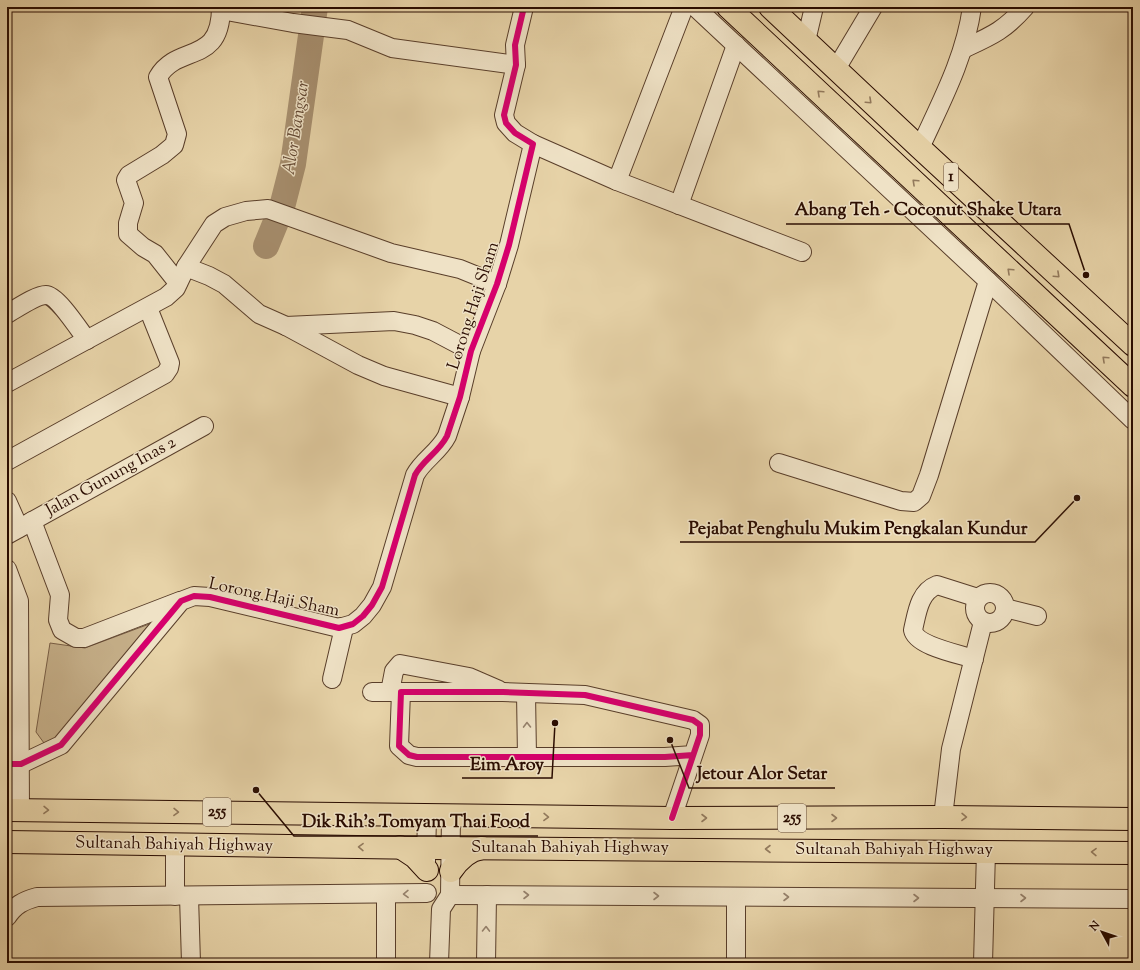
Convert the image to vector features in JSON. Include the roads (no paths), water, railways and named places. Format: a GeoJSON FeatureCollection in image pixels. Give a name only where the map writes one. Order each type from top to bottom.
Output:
{"type":"FeatureCollection","features":[{"type":"Feature","properties":{"kind":"main road","name":"1"},"geometry":{"type":"LineString","coordinates":[[728,7],[1133,386]]}},
{"type":"Feature","properties":{"kind":"main road","name":"1"},"geometry":{"type":"LineString","coordinates":[[770,7],[1133,345]]}},
{"type":"Feature","properties":{"kind":"main road","name":"Sultanah Bahiyah Highway"},"geometry":{"type":"LineString","coordinates":[[14,810],[672,818],[943,817],[1133,819]]}},
{"type":"Feature","properties":{"kind":"main road","name":"Sultanah Bahiyah Highway"},"geometry":{"type":"LineString","coordinates":[[7,842],[400,848],[487,847],[1133,853]]}},
{"type":"Feature","properties":{"kind":"main road"},"geometry":{"type":"LineString","coordinates":[[451,871],[462,857],[470,852],[487,847]]}},
{"type":"Feature","properties":{"kind":"main road"},"geometry":{"type":"LineString","coordinates":[[400,848],[415,857],[427,870]]}},
{"type":"Feature","properties":{"kind":"street"},"geometry":{"type":"LineString","coordinates":[[524,7],[515,45],[516,65],[504,114],[506,123],[515,133],[533,144],[617,182],[802,252]]}},
{"type":"Feature","properties":{"kind":"street"},"geometry":{"type":"LineString","coordinates":[[617,182],[684,7]]}},
{"type":"Feature","properties":{"kind":"street"},"geometry":{"type":"LineString","coordinates":[[695,7],[988,281],[1133,420]]}},
{"type":"Feature","properties":{"kind":"street"},"geometry":{"type":"LineString","coordinates":[[806,41],[814,7]]}},
{"type":"Feature","properties":{"kind":"street"},"geometry":{"type":"LineString","coordinates":[[836,70],[873,7]]}},
{"type":"Feature","properties":{"kind":"street"},"geometry":{"type":"LineString","coordinates":[[920,148],[963,49],[968,33],[972,7]]}},
{"type":"Feature","properties":{"kind":"street"},"geometry":{"type":"LineString","coordinates":[[963,49],[995,35],[1008,26],[1025,7]]}},
{"type":"Feature","properties":{"kind":"street"},"geometry":{"type":"LineString","coordinates":[[178,283],[155,254],[143,247],[128,234],[128,223],[134,203],[126,180],[129,175],[162,155],[174,145],[177,134],[158,77],[163,68],[208,46],[217,36],[221,9],[293,23],[348,30],[392,48],[516,65]]}},
{"type":"Feature","properties":{"kind":"street"},"geometry":{"type":"LineString","coordinates":[[679,205],[736,44]]}},
{"type":"Feature","properties":{"kind":"street","name":"Lorong Haji Sham"},"geometry":{"type":"LineString","coordinates":[[19,528],[60,595],[58,620],[62,630],[76,638],[84,638],[194,596],[210,597],[342,627],[353,624],[363,616],[372,605],[382,587],[415,475],[425,460],[444,442],[460,396],[471,351],[497,284],[509,245],[533,144]]}},
{"type":"Feature","properties":{"kind":"street"},"geometry":{"type":"LineString","coordinates":[[7,383],[166,297],[176,288],[186,267],[214,224],[225,217],[246,212],[268,209],[391,253],[460,269],[497,284]]}},
{"type":"Feature","properties":{"kind":"street"},"geometry":{"type":"LineString","coordinates":[[186,267],[224,284],[259,314],[286,326],[358,365],[384,376],[460,396]]}},
{"type":"Feature","properties":{"kind":"street"},"geometry":{"type":"LineString","coordinates":[[779,463],[901,501],[914,502],[921,496],[929,475],[988,281]]}},
{"type":"Feature","properties":{"kind":"street"},"geometry":{"type":"LineString","coordinates":[[7,314],[41,296],[47,295],[55,299],[87,340]]}},
{"type":"Feature","properties":{"kind":"street"},"geometry":{"type":"LineString","coordinates":[[7,460],[165,374],[170,363],[148,308]]}},
{"type":"Feature","properties":{"kind":"street"},"geometry":{"type":"LineString","coordinates":[[286,326],[394,321],[415,325],[433,331],[471,351]]}},
{"type":"Feature","properties":{"kind":"street","name":"Jalan Gunung Inas 2"},"geometry":{"type":"LineString","coordinates":[[19,528],[204,426]]}},
{"type":"Feature","properties":{"kind":"street"},"geometry":{"type":"LineString","coordinates":[[7,501],[19,528]]}},
{"type":"Feature","properties":{"kind":"street"},"geometry":{"type":"LineString","coordinates":[[7,569],[19,601],[13,624],[14,810]]}},
{"type":"Feature","properties":{"kind":"street"},"geometry":{"type":"LineString","coordinates":[[974,659],[926,643],[918,639],[913,630],[921,600],[932,587],[937,585],[978,598]]}},
{"type":"Feature","properties":{"kind":"street"},"geometry":{"type":"LineString","coordinates":[[987,593],[992,593],[1001,598],[1005,608],[1004,613],[997,621],[992,623],[983,622],[975,614],[975,603],[978,598],[987,593]]}},
{"type":"Feature","properties":{"kind":"street"},"geometry":{"type":"LineString","coordinates":[[14,764],[61,745],[181,601]]}},
{"type":"Feature","properties":{"kind":"street"},"geometry":{"type":"LineString","coordinates":[[1005,608],[1037,616]]}},
{"type":"Feature","properties":{"kind":"street"},"geometry":{"type":"LineString","coordinates":[[943,817],[951,748],[983,622]]}},
{"type":"Feature","properties":{"kind":"street"},"geometry":{"type":"LineString","coordinates":[[332,678],[343,632],[342,627]]}},
{"type":"Feature","properties":{"kind":"street"},"geometry":{"type":"LineString","coordinates":[[503,692],[469,677],[400,664],[394,671],[399,746],[409,755],[418,757],[693,755]]}},
{"type":"Feature","properties":{"kind":"street"},"geometry":{"type":"LineString","coordinates":[[372,692],[503,692],[585,695],[693,720],[700,725],[701,730],[672,818]]}},
{"type":"Feature","properties":{"kind":"street"},"geometry":{"type":"LineString","coordinates":[[526,693],[527,757]]}},
{"type":"Feature","properties":{"kind":"street"},"geometry":{"type":"LineString","coordinates":[[427,815],[426,848],[428,893]]}},
{"type":"Feature","properties":{"kind":"street"},"geometry":{"type":"LineString","coordinates":[[439,963],[451,871],[451,816]]}},
{"type":"Feature","properties":{"kind":"street"},"geometry":{"type":"LineString","coordinates":[[175,845],[191,963]]}},
{"type":"Feature","properties":{"kind":"street"},"geometry":{"type":"LineString","coordinates":[[983,963],[986,851]]}},
{"type":"Feature","properties":{"kind":"street"},"geometry":{"type":"LineString","coordinates":[[7,917],[21,902],[37,897],[428,893],[446,902],[487,895],[1133,899]]}},
{"type":"Feature","properties":{"kind":"street"},"geometry":{"type":"LineString","coordinates":[[386,894],[386,963]]}},
{"type":"Feature","properties":{"kind":"street"},"geometry":{"type":"LineString","coordinates":[[486,963],[487,895]]}},
{"type":"Feature","properties":{"kind":"street"},"geometry":{"type":"LineString","coordinates":[[736,896],[736,963]]}},
{"type":"Feature","properties":{"kind":"waterway","name":"Alor Bangsar"},"geometry":{"type":"LineString","coordinates":[[266,246],[282,207],[293,164],[315,7]]}},
{"type":"Feature","properties":{"kind":"place","name":"Abang Teh - Coconut Shake Utara"},"geometry":{"type":"Point","coordinates":[1086,275]}},
{"type":"Feature","properties":{"kind":"place","name":"Pejabat Penghulu Mukim Pengkalan Kundur"},"geometry":{"type":"Point","coordinates":[1077,498]}},
{"type":"Feature","properties":{"kind":"place","name":"Eim Aroy"},"geometry":{"type":"Point","coordinates":[555,723]}},
{"type":"Feature","properties":{"kind":"place","name":"Jetour Alor Setar"},"geometry":{"type":"Point","coordinates":[670,740]}},
{"type":"Feature","properties":{"kind":"place","name":"Dik Rih's Tomyam Thai Food"},"geometry":{"type":"Point","coordinates":[256,790]}}]}
